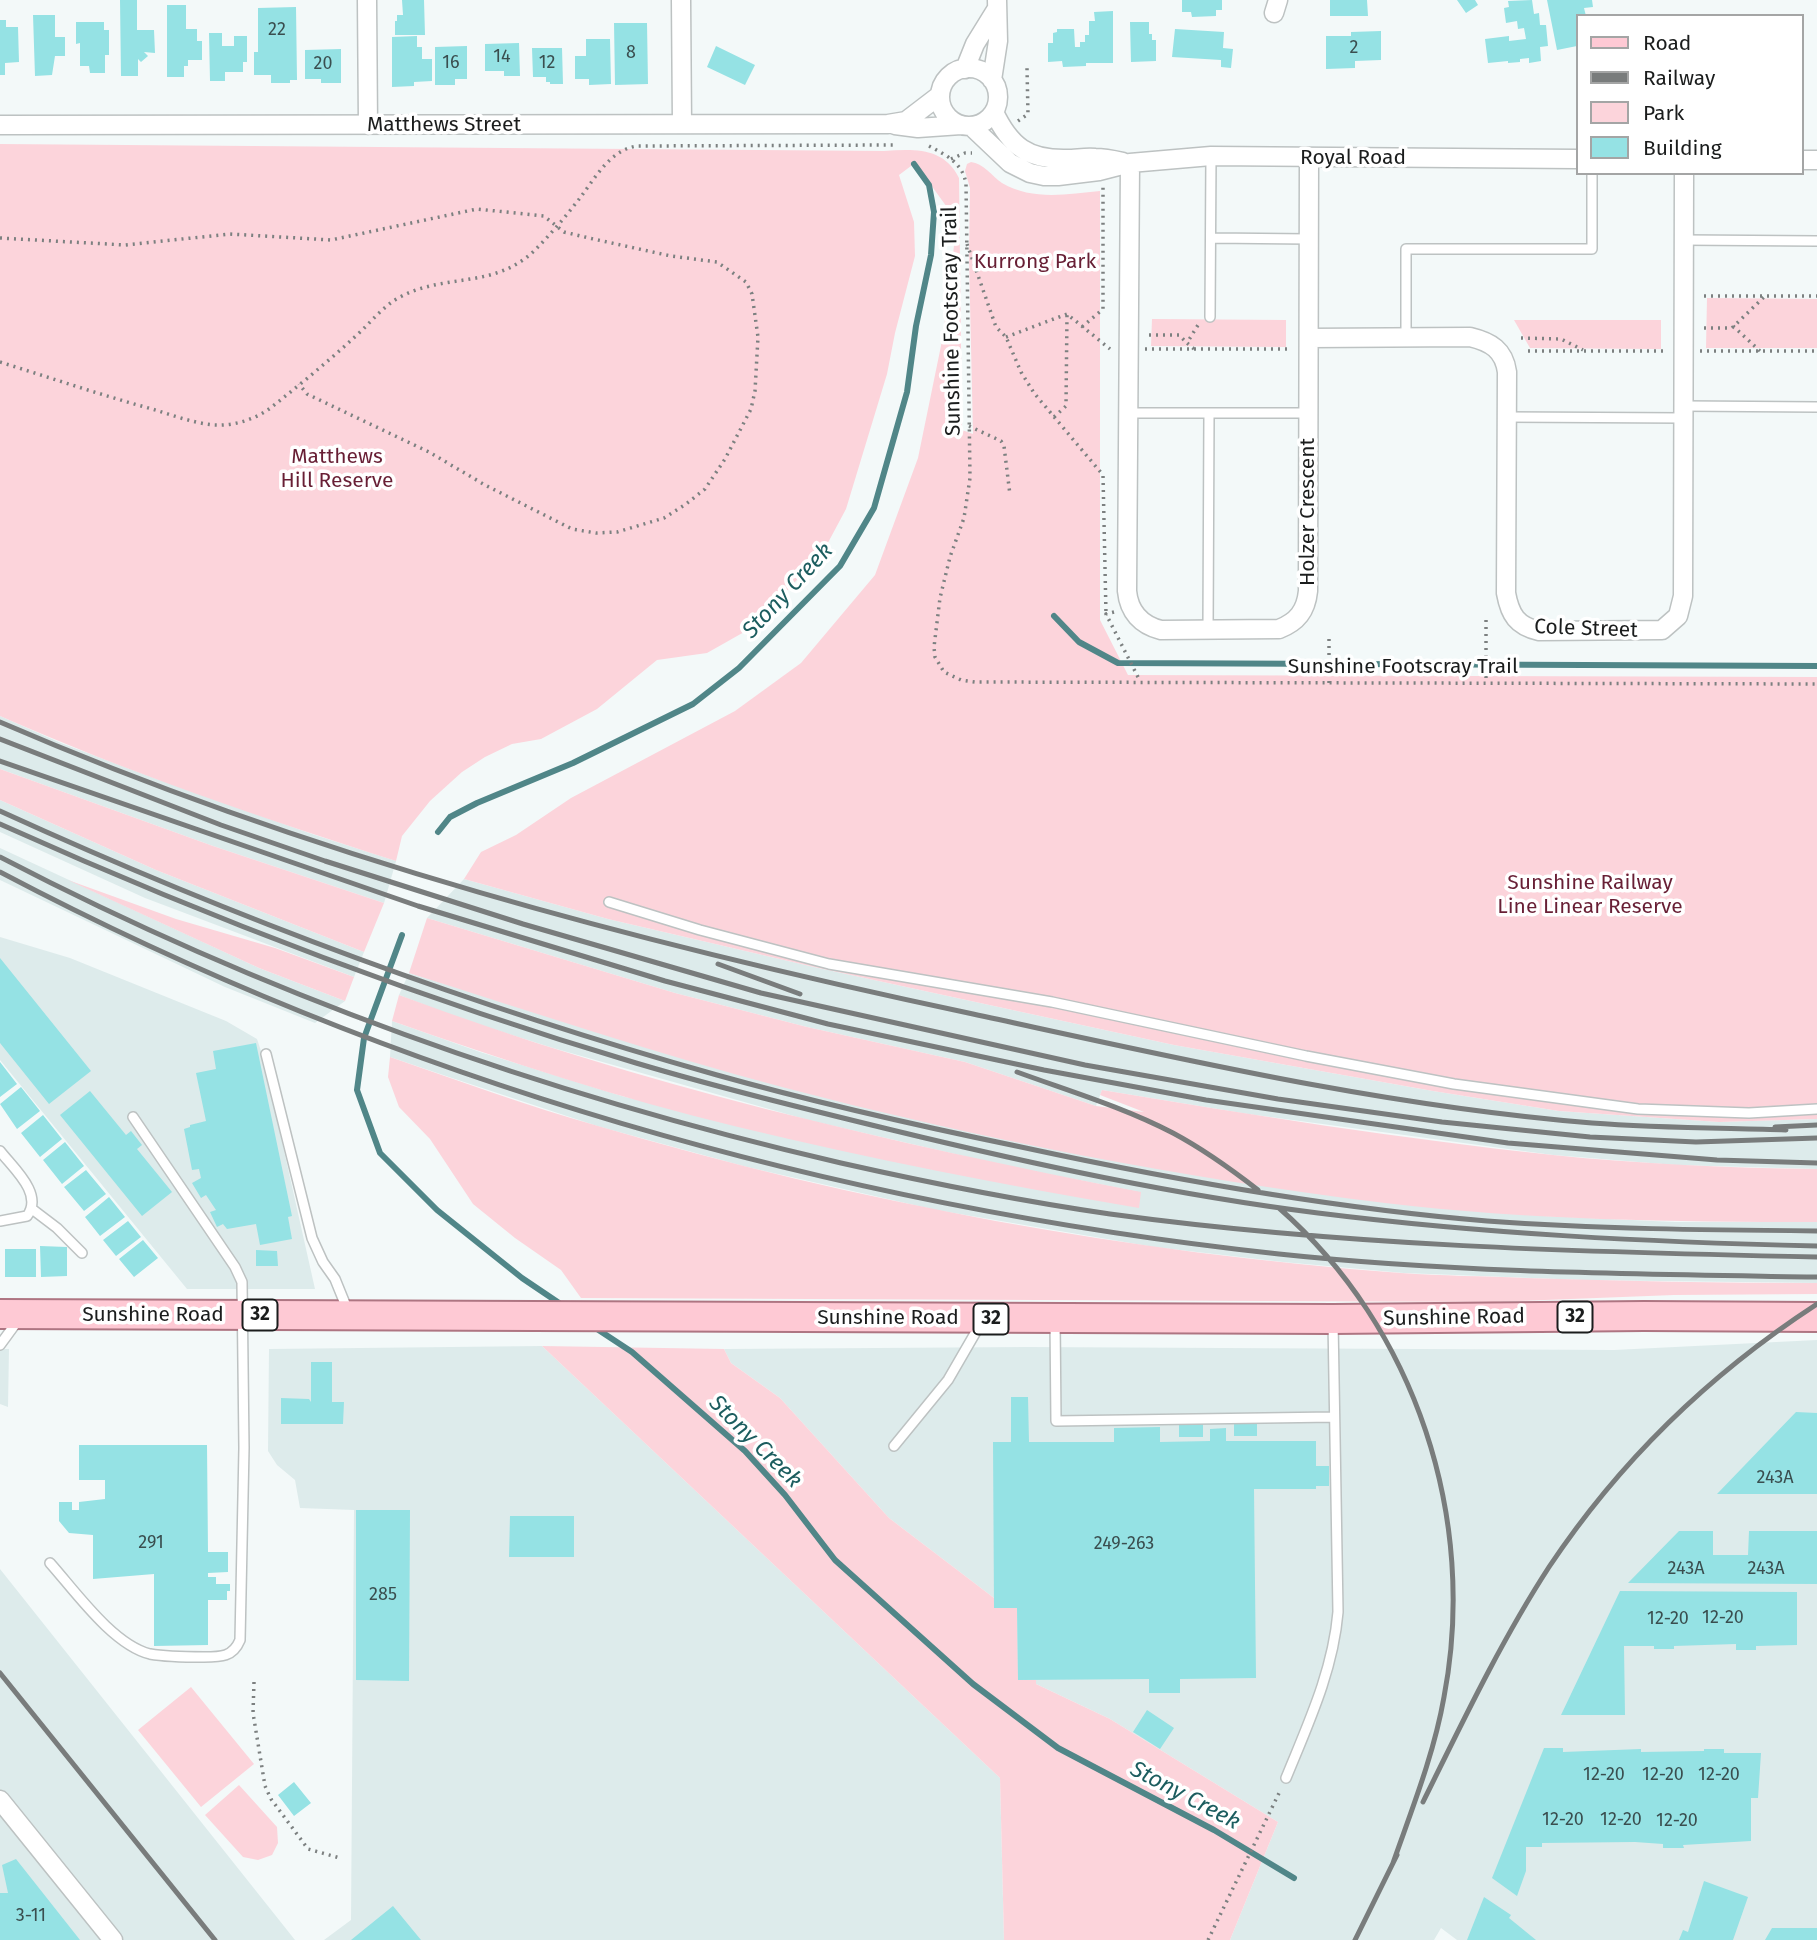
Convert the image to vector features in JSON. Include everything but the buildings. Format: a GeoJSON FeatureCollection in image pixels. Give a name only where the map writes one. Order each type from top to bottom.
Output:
{"type":"FeatureCollection","features":[{"type":"Feature","properties":{"kind":"main road","name":"Sunshine Road"},"geometry":{"type":"LineString","coordinates":[[11,1314],[983,1319],[1817,1317]]}},
{"type":"Feature","properties":{"kind":"street"},"geometry":{"type":"LineString","coordinates":[[367,0],[368,125]]}},
{"type":"Feature","properties":{"kind":"street"},"geometry":{"type":"LineString","coordinates":[[681,0],[682,124]]}},
{"type":"Feature","properties":{"kind":"street"},"geometry":{"type":"LineString","coordinates":[[965,69],[975,44],[997,5]]}},
{"type":"Feature","properties":{"kind":"street"},"geometry":{"type":"LineString","coordinates":[[992,80],[998,41],[997,5]]}},
{"type":"Feature","properties":{"kind":"street"},"geometry":{"type":"LineString","coordinates":[[965,69],[984,73],[992,80],[998,96],[994,112],[984,122],[966,126],[945,114],[940,95],[948,78],[965,69]]}},
{"type":"Feature","properties":{"kind":"street","name":"Matthews Street"},"geometry":{"type":"LineString","coordinates":[[888,124],[906,121],[940,95]]}},
{"type":"Feature","properties":{"kind":"street","name":"Royal Road"},"geometry":{"type":"LineString","coordinates":[[994,112],[1004,132],[1015,145],[1034,155],[1055,159],[1094,157],[1130,163]]}},
{"type":"Feature","properties":{"kind":"street","name":"Matthews Street"},"geometry":{"type":"LineString","coordinates":[[0,125],[966,126]]}},
{"type":"Feature","properties":{"kind":"street","name":"Royal Road"},"geometry":{"type":"LineString","coordinates":[[966,126],[1000,156],[1030,173],[1058,176],[1099,171],[1130,163],[1212,156],[1576,159]]}},
{"type":"Feature","properties":{"kind":"street","name":"Holzer Crescent"},"geometry":{"type":"LineString","coordinates":[[1130,163],[1127,591],[1130,605],[1138,618],[1152,628],[1161,630],[1279,629],[1289,625],[1303,611],[1308,591],[1309,157]]}},
{"type":"Feature","properties":{"kind":"street","name":"Cole Street"},"geometry":{"type":"LineString","coordinates":[[1309,338],[1470,337],[1492,344],[1501,352],[1506,363],[1506,593],[1512,615],[1527,628],[1539,631],[1662,630],[1678,616],[1682,604],[1684,175]]}},
{"type":"Feature","properties":{"kind":"street"},"geometry":{"type":"LineString","coordinates":[[0,1800],[113,1940]]}},
{"type":"Feature","properties":{"kind":"lane"},"geometry":{"type":"LineString","coordinates":[[1206,317],[1212,156]]}},
{"type":"Feature","properties":{"kind":"lane"},"geometry":{"type":"LineString","coordinates":[[1406,338],[1406,249],[1592,249],[1592,175]]}},
{"type":"Feature","properties":{"kind":"lane"},"geometry":{"type":"LineString","coordinates":[[1211,238],[1309,239]]}},
{"type":"Feature","properties":{"kind":"lane"},"geometry":{"type":"LineString","coordinates":[[1684,240],[1817,241]]}},
{"type":"Feature","properties":{"kind":"lane"},"geometry":{"type":"LineString","coordinates":[[1507,417],[1817,407]]}},
{"type":"Feature","properties":{"kind":"lane"},"geometry":{"type":"LineString","coordinates":[[1129,413],[1309,413]]}},
{"type":"Feature","properties":{"kind":"lane"},"geometry":{"type":"LineString","coordinates":[[1208,630],[1209,413]]}},
{"type":"Feature","properties":{"kind":"lane"},"geometry":{"type":"LineString","coordinates":[[609,902],[700,930],[829,964],[1052,1002],[1265,1048],[1454,1083],[1638,1109],[1749,1113],[1817,1109]]}},
{"type":"Feature","properties":{"kind":"lane"},"geometry":{"type":"LineString","coordinates":[[266,1054],[312,1238],[323,1262],[335,1279],[351,1316]]}},
{"type":"Feature","properties":{"kind":"lane"},"geometry":{"type":"LineString","coordinates":[[50,1563],[103,1624],[127,1644],[149,1653],[191,1657],[229,1655],[240,1640],[244,1315],[242,1282],[235,1267],[133,1117]]}},
{"type":"Feature","properties":{"kind":"lane"},"geometry":{"type":"LineString","coordinates":[[0,1151],[31,1193],[32,1209],[27,1216],[0,1221]]}},
{"type":"Feature","properties":{"kind":"lane"},"geometry":{"type":"LineString","coordinates":[[32,1209],[57,1228],[82,1253]]}},
{"type":"Feature","properties":{"kind":"lane"},"geometry":{"type":"LineString","coordinates":[[0,1345],[11,1314]]}},
{"type":"Feature","properties":{"kind":"lane"},"geometry":{"type":"LineString","coordinates":[[1055,1318],[1056,1421],[1334,1417]]}},
{"type":"Feature","properties":{"kind":"lane"},"geometry":{"type":"LineString","coordinates":[[894,1446],[948,1380],[983,1319]]}},
{"type":"Feature","properties":{"kind":"lane"},"geometry":{"type":"LineString","coordinates":[[1286,1778],[1327,1674],[1335,1642],[1338,1612],[1333,1319]]}},
{"type":"Feature","properties":{"kind":"path"},"geometry":{"type":"LineString","coordinates":[[1014,124],[1028,114],[1027,68]]}},
{"type":"Feature","properties":{"kind":"path"},"geometry":{"type":"LineString","coordinates":[[920,144],[927,145],[951,159],[965,153],[976,153]]}},
{"type":"Feature","properties":{"kind":"path"},"geometry":{"type":"LineString","coordinates":[[0,362],[120,400],[214,425],[244,421],[260,415],[357,335],[384,307],[404,295],[423,288],[500,273],[517,265],[533,252],[556,226],[596,175],[617,154],[632,147],[899,145]]}},
{"type":"Feature","properties":{"kind":"path","name":"Sunshine Footscray Trail"},"geometry":{"type":"LineString","coordinates":[[951,159],[965,177],[969,426],[968,496],[940,598],[934,647],[938,664],[951,676],[975,682],[1817,684]]}},
{"type":"Feature","properties":{"kind":"path"},"geometry":{"type":"LineString","coordinates":[[1082,327],[1103,309],[1103,185]]}},
{"type":"Feature","properties":{"kind":"path"},"geometry":{"type":"LineString","coordinates":[[0,238],[125,245],[230,234],[331,240],[477,209],[544,216],[564,232],[589,239],[671,256],[717,262],[746,282],[752,294],[758,337],[755,391],[751,409],[725,459],[705,489],[664,518],[617,532],[596,533],[572,529],[485,485],[417,446],[307,394],[299,384]]}},
{"type":"Feature","properties":{"kind":"path"},"geometry":{"type":"LineString","coordinates":[[966,240],[996,327],[1006,337],[1021,372],[1034,393],[1103,475],[1106,614],[1140,682]]}},
{"type":"Feature","properties":{"kind":"path"},"geometry":{"type":"LineString","coordinates":[[1704,296],[1815,298]]}},
{"type":"Feature","properties":{"kind":"path"},"geometry":{"type":"LineString","coordinates":[[1704,328],[1733,326],[1765,296]]}},
{"type":"Feature","properties":{"kind":"path"},"geometry":{"type":"LineString","coordinates":[[1006,337],[1067,314]]}},
{"type":"Feature","properties":{"kind":"path"},"geometry":{"type":"LineString","coordinates":[[1067,314],[1109,349]]}},
{"type":"Feature","properties":{"kind":"path"},"geometry":{"type":"LineString","coordinates":[[1054,417],[1066,406],[1067,314]]}},
{"type":"Feature","properties":{"kind":"path"},"geometry":{"type":"LineString","coordinates":[[1187,343],[1206,317]]}},
{"type":"Feature","properties":{"kind":"path"},"geometry":{"type":"LineString","coordinates":[[1733,326],[1759,351]]}},
{"type":"Feature","properties":{"kind":"path"},"geometry":{"type":"LineString","coordinates":[[1149,335],[1179,335],[1194,349]]}},
{"type":"Feature","properties":{"kind":"path"},"geometry":{"type":"LineString","coordinates":[[1521,338],[1562,339],[1583,351]]}},
{"type":"Feature","properties":{"kind":"path"},"geometry":{"type":"LineString","coordinates":[[1139,349],[1289,349]]}},
{"type":"Feature","properties":{"kind":"path"},"geometry":{"type":"LineString","coordinates":[[1528,351],[1674,351]]}},
{"type":"Feature","properties":{"kind":"path"},"geometry":{"type":"LineString","coordinates":[[1694,351],[1817,351]]}},
{"type":"Feature","properties":{"kind":"path"},"geometry":{"type":"LineString","coordinates":[[969,426],[1001,441],[1004,446],[1010,495]]}},
{"type":"Feature","properties":{"kind":"path"},"geometry":{"type":"LineString","coordinates":[[1106,614],[1119,610]]}},
{"type":"Feature","properties":{"kind":"path"},"geometry":{"type":"LineString","coordinates":[[1486,620],[1486,683]]}},
{"type":"Feature","properties":{"kind":"path"},"geometry":{"type":"LineString","coordinates":[[1329,635],[1329,683]]}},
{"type":"Feature","properties":{"kind":"path"},"geometry":{"type":"LineString","coordinates":[[254,1682],[253,1713],[265,1786],[271,1799],[308,1849],[340,1858]]}},
{"type":"Feature","properties":{"kind":"path"},"geometry":{"type":"LineString","coordinates":[[1208,1940],[1286,1778]]}},
{"type":"Feature","properties":{"kind":"shaded area"},"geometry":{"type":"Polygon","coordinates":[[[0,716],[61,743],[146,775],[396,861],[384,903],[213,846],[0,769],[0,716]]]}},
{"type":"Feature","properties":{"kind":"shaded area"},"geometry":{"type":"Polygon","coordinates":[[[0,800],[156,870],[364,952],[354,977],[145,898],[0,832],[0,800]]]}},
{"type":"Feature","properties":{"kind":"shaded area"},"geometry":{"type":"Polygon","coordinates":[[[0,848],[259,968],[345,1001],[315,1023],[225,987],[0,880],[0,848]]]}},
{"type":"Feature","properties":{"kind":"shaded area"},"geometry":{"type":"Polygon","coordinates":[[[464,879],[608,919],[814,967],[1174,1045],[1433,1091],[1559,1111],[1719,1122],[1817,1119],[1817,1169],[1675,1165],[1553,1155],[1248,1114],[1102,1090],[1096,1106],[965,1062],[807,1027],[675,993],[427,918],[464,879]]]}},
{"type":"Feature","properties":{"kind":"shaded area"},"geometry":{"type":"Polygon","coordinates":[[[0,937],[70,958],[226,1021],[257,1039],[315,1289],[187,1289],[0,1060],[0,937]]]}},
{"type":"Feature","properties":{"kind":"shaded area"},"geometry":{"type":"Polygon","coordinates":[[[409,973],[781,1086],[919,1120],[1063,1151],[1194,1174],[1545,1216],[1675,1222],[1817,1222],[1817,1283],[1583,1280],[1404,1273],[1154,1247],[936,1210],[747,1167],[597,1126],[390,1057],[392,1021],[480,1052],[625,1097],[1141,1192],[1011,1167],[808,1120],[553,1048],[461,1019],[399,995],[409,973]]]}},
{"type":"Feature","properties":{"kind":"shaded area"},"geometry":{"type":"Polygon","coordinates":[[[1817,1340],[1817,1940],[1457,1940],[1441,1928],[1434,1940],[1230,1940],[1278,1822],[1110,1719],[1036,1684],[1018,1680],[994,1598],[889,1518],[780,1398],[731,1363],[724,1349],[1027,1347],[1614,1350],[1817,1340]]]}},
{"type":"Feature","properties":{"kind":"shaded area"},"geometry":{"type":"Polygon","coordinates":[[[542,1346],[1000,1778],[1004,1940],[324,1940],[351,1920],[354,1510],[300,1508],[295,1480],[277,1465],[268,1451],[269,1349],[542,1346]]]}},
{"type":"Feature","properties":{"kind":"shaded area"},"geometry":{"type":"Polygon","coordinates":[[[0,1349],[9,1349],[8,1407],[0,1404],[0,1349]]]}},
{"type":"Feature","properties":{"kind":"shaded area"},"geometry":{"type":"Polygon","coordinates":[[[0,1569],[295,1940],[0,1940],[0,1569]]]}},
{"type":"Feature","properties":{"kind":"green space"},"geometry":{"type":"Polygon","coordinates":[[[0,144],[927,152],[945,160],[959,178],[962,430],[973,434],[970,188],[965,171],[967,164],[971,162],[979,165],[1002,183],[1026,192],[1063,195],[1100,191],[1100,620],[1128,675],[1817,677],[1817,1119],[1719,1122],[1559,1111],[1433,1091],[1174,1045],[814,967],[608,919],[464,879],[481,852],[516,835],[571,798],[735,711],[801,663],[875,575],[918,458],[943,336],[957,221],[915,163],[899,175],[914,222],[915,256],[887,374],[846,509],[823,552],[753,627],[707,653],[657,660],[597,709],[541,739],[512,744],[462,772],[430,801],[402,836],[396,861],[196,794],[97,757],[0,716],[0,144]]]}},
{"type":"Feature","properties":{"kind":"green space"},"geometry":{"type":"Polygon","coordinates":[[[1707,298],[1817,299],[1817,348],[1706,348],[1707,298]]]}},
{"type":"Feature","properties":{"kind":"green space"},"geometry":{"type":"Polygon","coordinates":[[[1152,319],[1286,320],[1286,347],[1151,346],[1152,319]]]}},
{"type":"Feature","properties":{"kind":"green space"},"geometry":{"type":"Polygon","coordinates":[[[1514,320],[1661,320],[1661,349],[1530,348],[1514,320]]]}},
{"type":"Feature","properties":{"kind":"green space"},"geometry":{"type":"Polygon","coordinates":[[[0,769],[213,846],[384,903],[364,952],[156,870],[0,800],[0,769]]]}},
{"type":"Feature","properties":{"kind":"green space"},"geometry":{"type":"Polygon","coordinates":[[[68,880],[176,919],[275,948],[354,977],[345,1001],[259,968],[68,880]]]}},
{"type":"Feature","properties":{"kind":"green space"},"geometry":{"type":"Polygon","coordinates":[[[427,918],[675,993],[807,1027],[965,1062],[1096,1106],[1144,1112],[1100,1095],[1102,1090],[1327,1126],[1553,1155],[1685,1165],[1817,1169],[1817,1222],[1601,1219],[1439,1209],[1233,1182],[1081,1155],[931,1124],[735,1074],[409,973],[427,918]]]}},
{"type":"Feature","properties":{"kind":"green space"},"geometry":{"type":"Polygon","coordinates":[[[399,995],[581,1057],[766,1109],[953,1153],[1141,1192],[1139,1208],[888,1161],[738,1127],[607,1092],[392,1021],[399,995]]]}},
{"type":"Feature","properties":{"kind":"green space"},"geometry":{"type":"Polygon","coordinates":[[[390,1057],[546,1110],[696,1154],[895,1201],[1097,1238],[1299,1264],[1401,1273],[1598,1280],[1817,1283],[1817,1294],[1674,1295],[1493,1302],[581,1298],[561,1270],[473,1204],[430,1139],[399,1107],[388,1077],[390,1057]]]}},
{"type":"Feature","properties":{"kind":"green space"},"geometry":{"type":"Polygon","coordinates":[[[542,1346],[724,1349],[731,1363],[780,1398],[889,1518],[994,1598],[1017,1608],[1018,1680],[1036,1680],[1036,1684],[1110,1719],[1278,1822],[1230,1940],[1004,1940],[1000,1778],[542,1346]]]}},
{"type":"Feature","properties":{"kind":"green space"},"geometry":{"type":"Polygon","coordinates":[[[191,1687],[254,1764],[201,1807],[138,1730],[191,1687]]]}},
{"type":"Feature","properties":{"kind":"green space"},"geometry":{"type":"Polygon","coordinates":[[[239,1785],[277,1827],[278,1843],[272,1855],[258,1860],[243,1857],[205,1815],[239,1785]]]}},
{"type":"Feature","properties":{"kind":"waterway","name":"Stony Creek"},"geometry":{"type":"LineString","coordinates":[[438,832],[450,817],[477,803],[573,763],[693,704],[739,668],[840,566],[874,508],[907,392],[916,326],[931,255],[934,212],[929,185],[914,164]]}},
{"type":"Feature","properties":{"kind":"waterway"},"geometry":{"type":"LineString","coordinates":[[1054,616],[1079,642],[1118,663],[1817,666]]}},
{"type":"Feature","properties":{"kind":"waterway","name":"Stony Creek"},"geometry":{"type":"LineString","coordinates":[[402,935],[364,1038],[357,1090],[380,1153],[437,1210],[522,1278],[565,1307]]}},
{"type":"Feature","properties":{"kind":"waterway","name":"Stony Creek"},"geometry":{"type":"LineString","coordinates":[[594,1327],[632,1352],[745,1451],[785,1495],[835,1560],[973,1684],[1058,1748],[1214,1830],[1294,1878]]}},
{"type":"Feature","properties":{"kind":"railway"},"geometry":{"type":"LineString","coordinates":[[0,722],[237,815],[358,855],[602,926],[849,987],[1281,1079],[1436,1105],[1592,1123],[1786,1130]]}},
{"type":"Feature","properties":{"kind":"railway"},"geometry":{"type":"LineString","coordinates":[[0,739],[221,825],[523,924],[761,993],[1085,1065],[1278,1099],[1442,1122],[1590,1137],[1696,1142],[1817,1138]]}},
{"type":"Feature","properties":{"kind":"railway"},"geometry":{"type":"LineString","coordinates":[[0,761],[418,906],[665,981],[828,1024],[1044,1070],[1206,1100],[1508,1143],[1717,1160],[1817,1163]]}},
{"type":"Feature","properties":{"kind":"railway"},"geometry":{"type":"LineString","coordinates":[[0,811],[264,923],[444,989],[625,1048],[868,1114],[1136,1171],[1369,1209],[1570,1226],[1817,1231]]}},
{"type":"Feature","properties":{"kind":"railway"},"geometry":{"type":"LineString","coordinates":[[0,824],[235,923],[474,1011],[699,1081],[945,1143],[1157,1188],[1318,1213],[1567,1236],[1817,1246]]}},
{"type":"Feature","properties":{"kind":"railway"},"geometry":{"type":"LineString","coordinates":[[0,857],[202,954],[411,1037],[624,1106],[841,1163],[1076,1209],[1286,1234],[1552,1250],[1817,1257]]}},
{"type":"Feature","properties":{"kind":"railway"},"geometry":{"type":"LineString","coordinates":[[0,872],[150,946],[304,1013],[462,1072],[622,1123],[784,1167],[948,1203],[1113,1232],[1279,1254],[1480,1269],[1817,1277]]}},
{"type":"Feature","properties":{"kind":"railway"},"geometry":{"type":"LineString","coordinates":[[718,964],[800,994]]}},
{"type":"Feature","properties":{"kind":"railway"},"geometry":{"type":"LineString","coordinates":[[1017,1072],[1154,1124],[1184,1139],[1258,1190]]}},
{"type":"Feature","properties":{"kind":"railway"},"geometry":{"type":"LineString","coordinates":[[1775,1127],[1817,1125]]}},
{"type":"Feature","properties":{"kind":"railway"},"geometry":{"type":"LineString","coordinates":[[1279,1208],[1327,1256],[1367,1310],[1400,1369],[1426,1431],[1443,1496],[1452,1562],[1452,1630],[1444,1697],[1428,1760],[1393,1863]]}},
{"type":"Feature","properties":{"kind":"railway"},"geometry":{"type":"LineString","coordinates":[[1423,1802],[1531,1595],[1576,1528],[1637,1456],[1704,1390],[1740,1359],[1817,1304]]}},
{"type":"Feature","properties":{"kind":"railway"},"geometry":{"type":"LineString","coordinates":[[0,1673],[215,1940]]}},
{"type":"Feature","properties":{"kind":"railway"},"geometry":{"type":"LineString","coordinates":[[1355,1940],[1397,1855]]}},
{"type":"Feature","properties":{"kind":"park label","name":"Kurrong Park"},"geometry":{"type":"Point","coordinates":[1035,262]}},
{"type":"Feature","properties":{"kind":"park label","name":"Matthews Hill Reserve"},"geometry":{"type":"Point","coordinates":[337,469]}},
{"type":"Feature","properties":{"kind":"park label","name":"Sunshine Railway Line Linear Reserve"},"geometry":{"type":"Point","coordinates":[1590,895]}}]}
